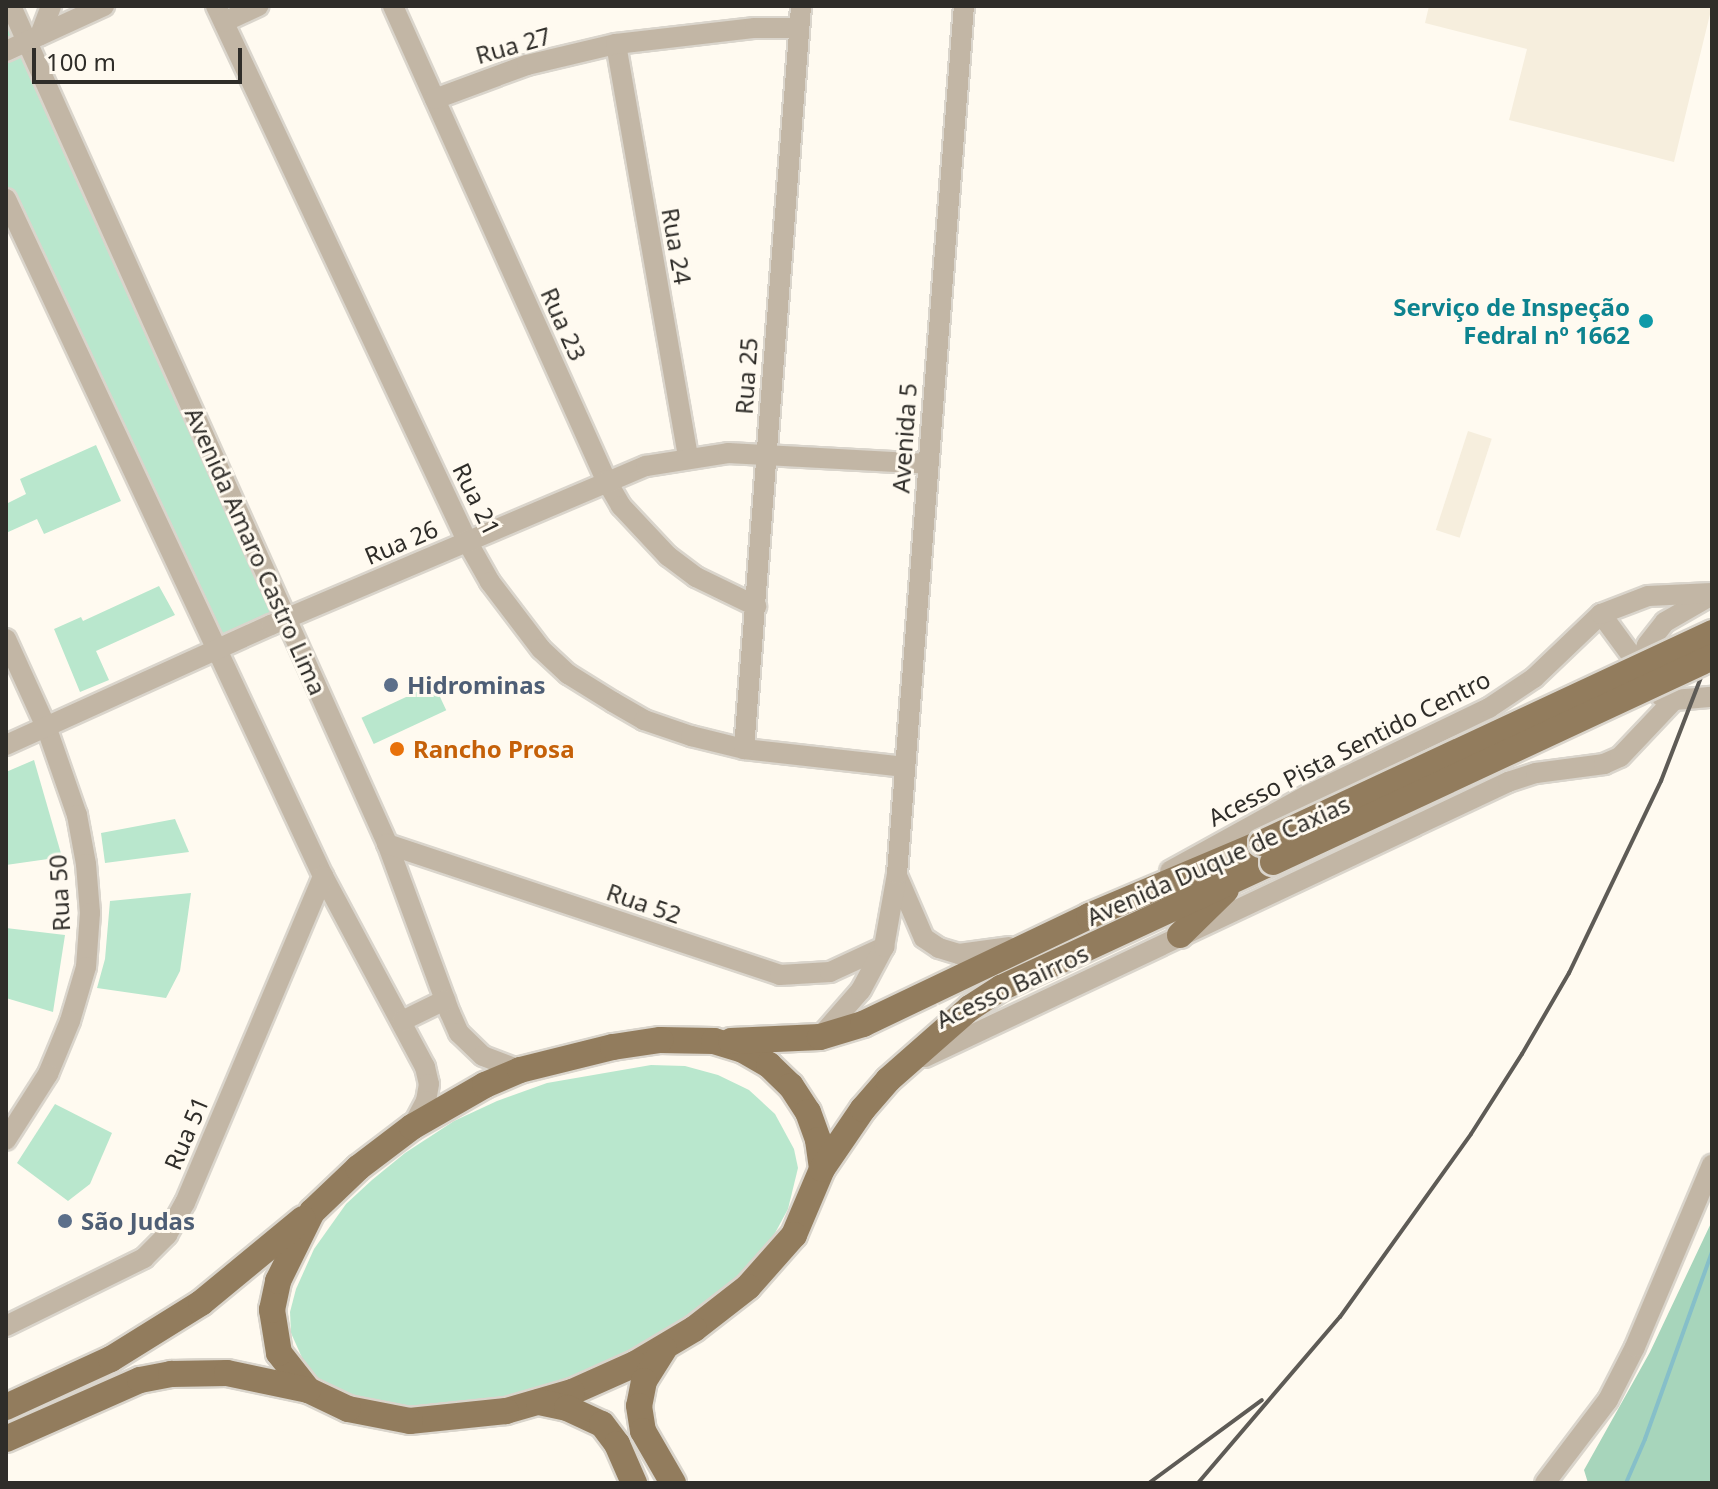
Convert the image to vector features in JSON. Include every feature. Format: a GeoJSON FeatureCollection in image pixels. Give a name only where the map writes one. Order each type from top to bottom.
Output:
{"type":"FeatureCollection","features":[{"type":"Feature","properties":{"kind":"main road","name":"Avenida Duque de Caxias"},"geometry":{"type":"LineString","coordinates":[[665,1348],[748,1287],[772,1263],[794,1235],[822,1169],[863,1109],[888,1080],[941,1030],[1001,988],[1238,878],[1267,852],[1712,633]]}},
{"type":"Feature","properties":{"kind":"main road","name":"Avenida Duque de Caxias"},"geometry":{"type":"LineString","coordinates":[[312,1212],[358,1168],[412,1127],[485,1085],[520,1070],[613,1047],[660,1040],[820,1037],[878,1018],[1089,916],[1267,852],[1712,657]]}},
{"type":"Feature","properties":{"kind":"main road"},"geometry":{"type":"LineString","coordinates":[[1180,935],[1238,878]]}},
{"type":"Feature","properties":{"kind":"main road"},"geometry":{"type":"LineString","coordinates":[[714,1041],[756,1058],[791,1086],[808,1112],[818,1140],[822,1169]]}},
{"type":"Feature","properties":{"kind":"main road"},"geometry":{"type":"LineString","coordinates":[[308,1390],[279,1353],[272,1310],[278,1281],[312,1212]]}},
{"type":"Feature","properties":{"kind":"main road"},"geometry":{"type":"LineString","coordinates":[[6,1407],[111,1359],[201,1303],[312,1212]]}},
{"type":"Feature","properties":{"kind":"main road"},"geometry":{"type":"LineString","coordinates":[[6,1439],[140,1380],[171,1374],[227,1373],[308,1390],[348,1409],[410,1421],[506,1411],[539,1402],[572,1392],[665,1348]]}},
{"type":"Feature","properties":{"kind":"main road"},"geometry":{"type":"LineString","coordinates":[[665,1348],[644,1381],[639,1406],[643,1431],[673,1483]]}},
{"type":"Feature","properties":{"kind":"main road"},"geometry":{"type":"LineString","coordinates":[[539,1402],[567,1408],[602,1424],[617,1444],[634,1483]]}},
{"type":"Feature","properties":{"kind":"street","name":"Avenida Amaro Castro Lima"},"geometry":{"type":"LineString","coordinates":[[11,6],[34,38],[387,844],[459,1033],[471,1046],[497,1064],[520,1070]]}},
{"type":"Feature","properties":{"kind":"street"},"geometry":{"type":"LineString","coordinates":[[34,38],[51,6]]}},
{"type":"Feature","properties":{"kind":"street"},"geometry":{"type":"LineString","coordinates":[[6,51],[104,6]]}},
{"type":"Feature","properties":{"kind":"street"},"geometry":{"type":"LineString","coordinates":[[220,14],[258,6]]}},
{"type":"Feature","properties":{"kind":"street","name":"Rua 23"},"geometry":{"type":"LineString","coordinates":[[393,6],[606,480],[640,529],[668,556],[696,577],[756,606]]}},
{"type":"Feature","properties":{"kind":"street","name":"Rua 25"},"geometry":{"type":"LineString","coordinates":[[744,749],[801,6]]}},
{"type":"Feature","properties":{"kind":"street","name":"Avenida 5"},"geometry":{"type":"LineString","coordinates":[[820,1037],[861,990],[884,947],[897,874],[964,6]]}},
{"type":"Feature","properties":{"kind":"street","name":"Rua 21"},"geometry":{"type":"LineString","coordinates":[[220,14],[468,543],[514,616],[568,674],[644,720],[744,749],[905,767]]}},
{"type":"Feature","properties":{"kind":"street","name":"Rua 27"},"geometry":{"type":"LineString","coordinates":[[435,99],[527,65],[616,44],[755,28],[799,28]]}},
{"type":"Feature","properties":{"kind":"street","name":"Rua 24"},"geometry":{"type":"LineString","coordinates":[[616,44],[688,457]]}},
{"type":"Feature","properties":{"kind":"street"},"geometry":{"type":"LineString","coordinates":[[6,199],[214,650],[323,876],[425,1067],[429,1084],[426,1101],[412,1127]]}},
{"type":"Feature","properties":{"kind":"street","name":"Rua 26"},"geometry":{"type":"LineString","coordinates":[[6,745],[47,729],[214,650],[468,543],[606,480],[688,457],[767,453],[929,464]]}},
{"type":"Feature","properties":{"kind":"street"},"geometry":{"type":"LineString","coordinates":[[1639,666],[1647,645],[1665,622],[1712,594]]}},
{"type":"Feature","properties":{"kind":"street","name":"Acesso Pista Sentido Centro"},"geometry":{"type":"LineString","coordinates":[[1089,916],[1295,802],[1489,708],[1534,678],[1601,614],[1648,596],[1712,594]]}},
{"type":"Feature","properties":{"kind":"street"},"geometry":{"type":"LineString","coordinates":[[1601,614],[1639,666],[1642,677],[1659,695],[1674,700],[1712,697]]}},
{"type":"Feature","properties":{"kind":"street","name":"Rua 50"},"geometry":{"type":"LineString","coordinates":[[6,639],[47,729],[77,815],[86,864],[90,913],[86,967],[70,1021],[48,1074],[6,1140]]}},
{"type":"Feature","properties":{"kind":"street","name":"Acesso Bairros"},"geometry":{"type":"LineString","coordinates":[[888,1080],[965,1036],[1508,782],[1536,773],[1604,764],[1620,757],[1674,700]]}},
{"type":"Feature","properties":{"kind":"street","name":"Rua 52"},"geometry":{"type":"LineString","coordinates":[[387,844],[780,975],[830,972],[884,947]]}},
{"type":"Feature","properties":{"kind":"street","name":"Avenida 5"},"geometry":{"type":"LineString","coordinates":[[897,874],[912,917],[924,938],[939,948],[959,954],[1035,943]]}},
{"type":"Feature","properties":{"kind":"street","name":"Rua 51"},"geometry":{"type":"LineString","coordinates":[[6,1326],[144,1258],[167,1235],[185,1203],[323,876]]}},
{"type":"Feature","properties":{"kind":"street"},"geometry":{"type":"LineString","coordinates":[[402,1021],[445,1000]]}},
{"type":"Feature","properties":{"kind":"street"},"geometry":{"type":"LineString","coordinates":[[1545,1483],[1608,1400],[1647,1321],[1712,1165]]}},
{"type":"Feature","properties":{"kind":"shaded area"},"geometry":{"type":"Polygon","coordinates":[[[1429,6],[1712,6],[1674,162],[1509,120],[1527,49],[1425,23],[1429,6]]]}},
{"type":"Feature","properties":{"kind":"shaded area"},"geometry":{"type":"Polygon","coordinates":[[[1468,431],[1492,439],[1460,538],[1436,530],[1468,431]]]}},
{"type":"Feature","properties":{"kind":"green space"},"geometry":{"type":"Polygon","coordinates":[[[6,6],[273,611],[214,638],[6,188],[6,6]]]}},
{"type":"Feature","properties":{"kind":"green space"},"geometry":{"type":"Polygon","coordinates":[[[96,445],[121,501],[44,534],[37,519],[6,533],[6,504],[26,494],[20,479],[96,445]]]}},
{"type":"Feature","properties":{"kind":"green space"},"geometry":{"type":"Polygon","coordinates":[[[159,586],[175,615],[96,651],[109,680],[80,692],[54,629],[81,617],[83,621],[159,586]]]}},
{"type":"Feature","properties":{"kind":"green space"},"geometry":{"type":"Polygon","coordinates":[[[434,684],[446,710],[374,744],[361,718],[434,684]]]}},
{"type":"Feature","properties":{"kind":"green space"},"geometry":{"type":"Polygon","coordinates":[[[34,760],[62,857],[6,865],[6,772],[34,760]]]}},
{"type":"Feature","properties":{"kind":"green space"},"geometry":{"type":"Polygon","coordinates":[[[175,819],[189,852],[105,863],[101,833],[175,819]]]}},
{"type":"Feature","properties":{"kind":"green space"},"geometry":{"type":"Polygon","coordinates":[[[191,893],[180,971],[166,998],[97,988],[105,959],[110,901],[191,893]]]}},
{"type":"Feature","properties":{"kind":"green space"},"geometry":{"type":"Polygon","coordinates":[[[6,928],[65,935],[53,1012],[6,998],[6,928]]]}},
{"type":"Feature","properties":{"kind":"green space"},"geometry":{"type":"Polygon","coordinates":[[[651,1065],[685,1066],[718,1075],[749,1090],[775,1114],[794,1149],[798,1168],[788,1209],[774,1235],[732,1283],[682,1322],[625,1356],[570,1380],[509,1398],[449,1408],[390,1408],[339,1393],[308,1371],[291,1333],[290,1312],[296,1289],[314,1249],[346,1204],[372,1180],[405,1153],[454,1121],[497,1101],[547,1083],[651,1065]]]}},
{"type":"Feature","properties":{"kind":"green space"},"geometry":{"type":"Polygon","coordinates":[[[55,1104],[112,1133],[90,1184],[68,1201],[17,1163],[55,1104]]]}},
{"type":"Feature","properties":{"kind":"green space"},"geometry":{"type":"Polygon","coordinates":[[[1712,1221],[1712,1483],[1588,1483],[1584,1470],[1650,1352],[1712,1221]]]}},
{"type":"Feature","properties":{"kind":"waterway"},"geometry":{"type":"LineString","coordinates":[[1626,1483],[1645,1439],[1712,1252]]}},
{"type":"Feature","properties":{"kind":"railway"},"geometry":{"type":"LineString","coordinates":[[1198,1483],[1340,1317],[1471,1134],[1522,1054],[1569,973],[1661,781],[1712,649]]}},
{"type":"Feature","properties":{"kind":"railway"},"geometry":{"type":"LineString","coordinates":[[1149,1483],[1262,1400]]}},
{"type":"Feature","properties":{"kind":"place","name":"Serviço de Inspeção Fedral nº 1662"},"geometry":{"type":"Point","coordinates":[1646,321]}},
{"type":"Feature","properties":{"kind":"place","name":"Hidrominas"},"geometry":{"type":"Point","coordinates":[391,685]}},
{"type":"Feature","properties":{"kind":"place","name":"Rancho Prosa"},"geometry":{"type":"Point","coordinates":[397,749]}},
{"type":"Feature","properties":{"kind":"place","name":"São Judas"},"geometry":{"type":"Point","coordinates":[65,1221]}}]}
